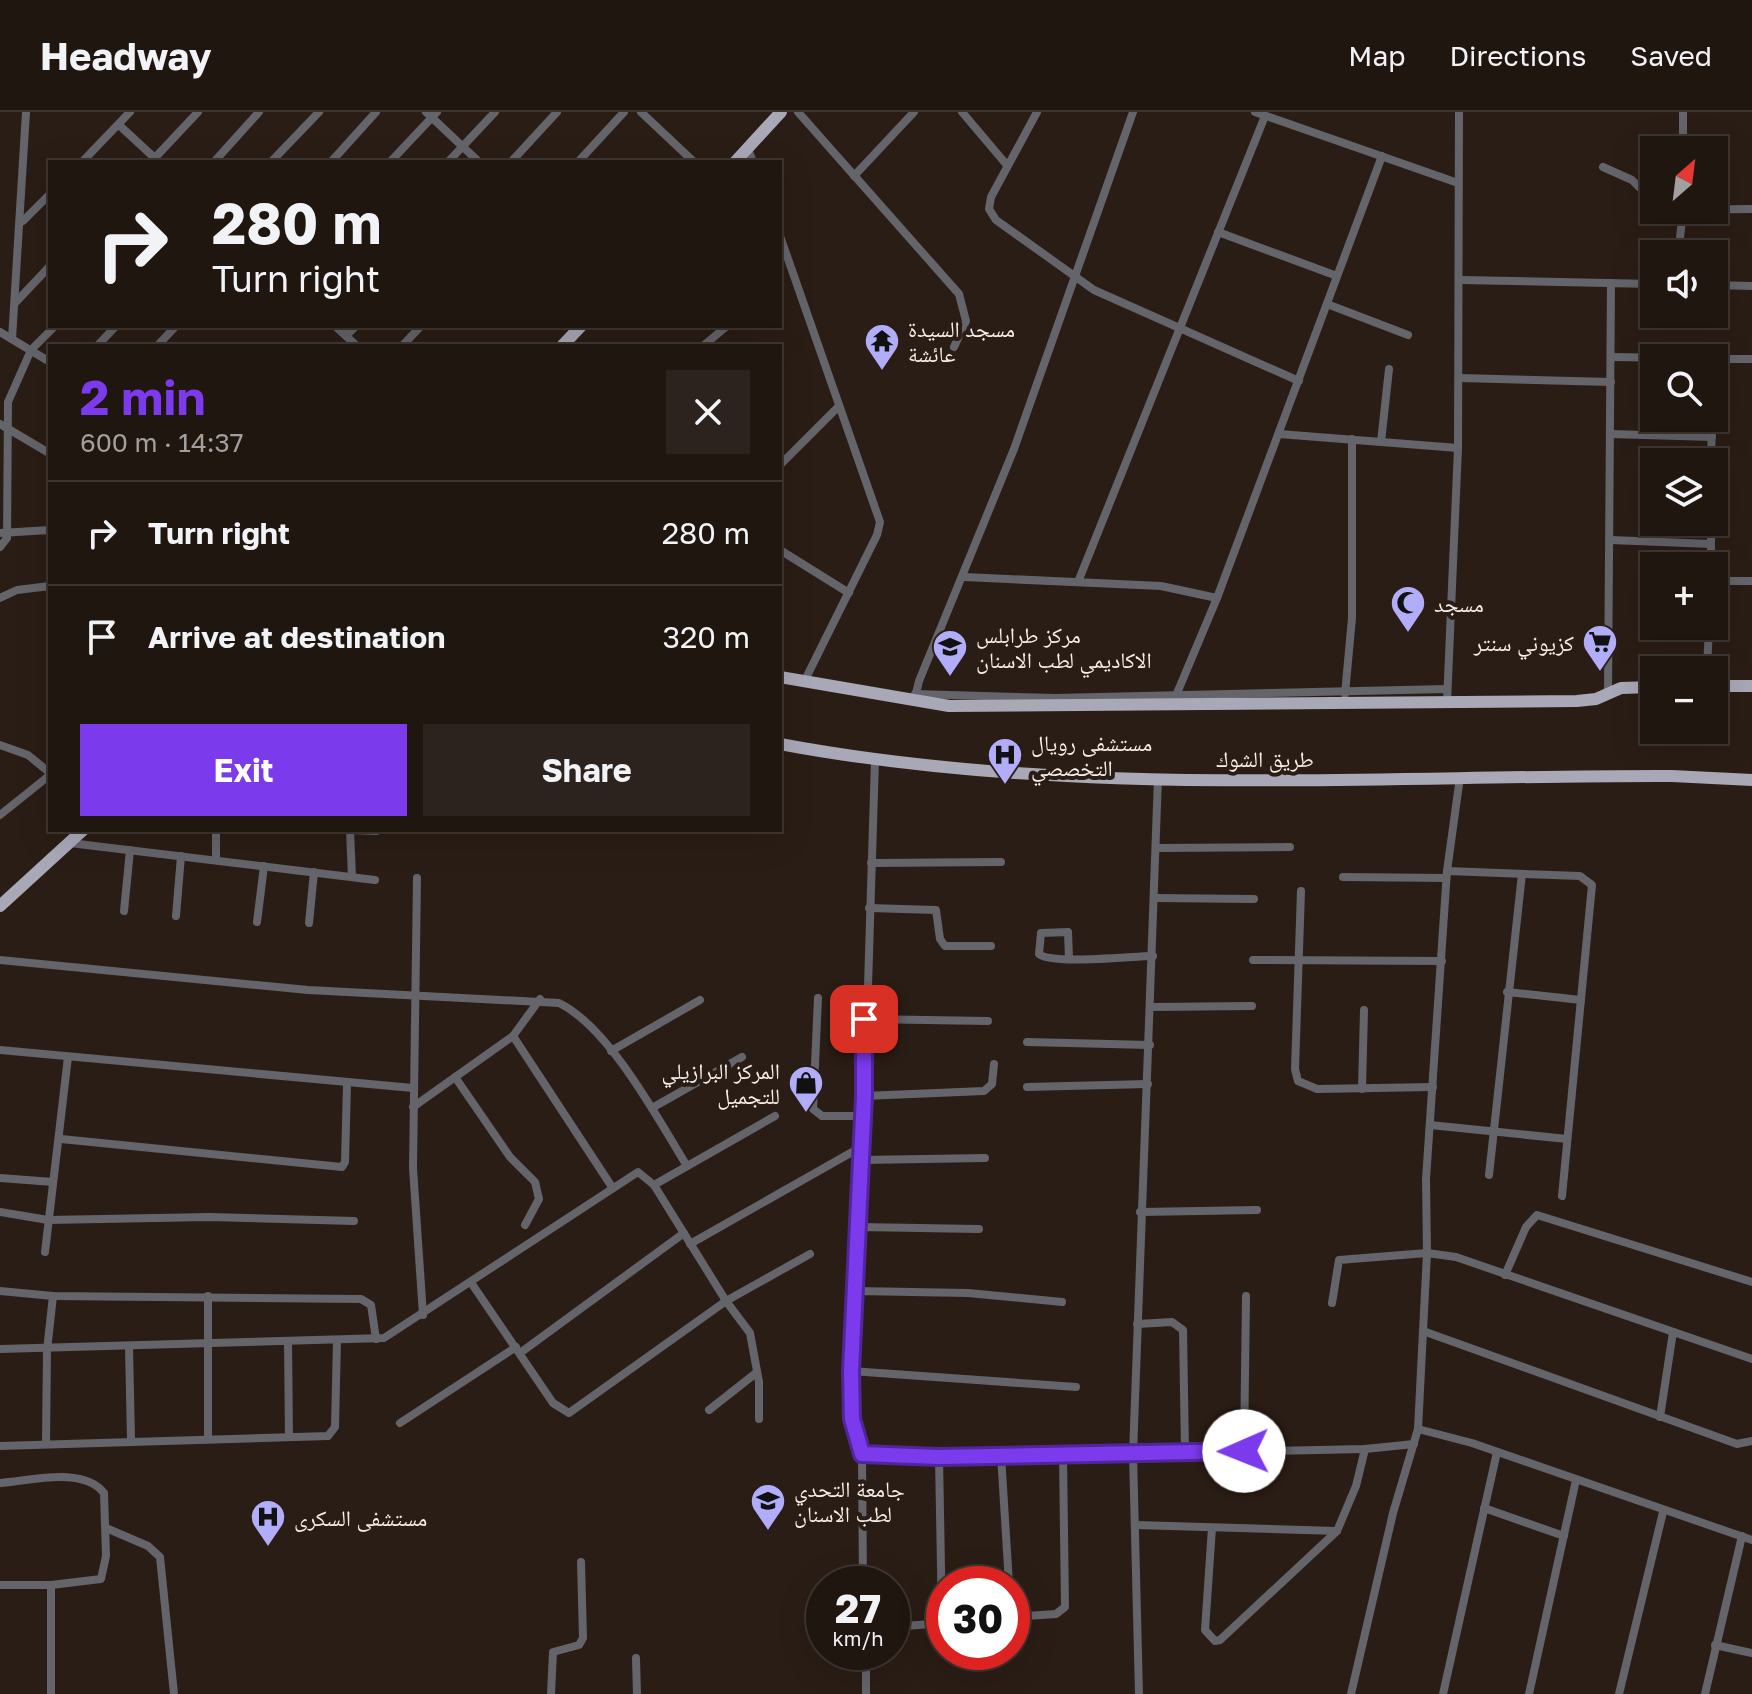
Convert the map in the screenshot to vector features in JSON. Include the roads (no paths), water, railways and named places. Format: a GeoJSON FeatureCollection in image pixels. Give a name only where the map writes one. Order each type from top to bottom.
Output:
{"type":"FeatureCollection","features":[{"type":"Feature","properties":{"kind":"main road"},"geometry":{"type":"LineString","coordinates":[[737,160],[781,112]]}},
{"type":"Feature","properties":{"kind":"main road"},"geometry":{"type":"LineString","coordinates":[[564,344],[579,328]]}},
{"type":"Feature","properties":{"kind":"main road"},"geometry":{"type":"LineString","coordinates":[[782,677],[949,706],[1174,699],[1447,696],[1590,701],[1628,687],[1640,687]]}},
{"type":"Feature","properties":{"kind":"main road"},"geometry":{"type":"LineString","coordinates":[[1728,686],[1752,686]]}},
{"type":"Feature","properties":{"kind":"main road","name":"طريق الشوك"},"geometry":{"type":"LineString","coordinates":[[782,744],[875,760],[966,770],[1158,778],[1672,776],[1752,780]]}},
{"type":"Feature","properties":{"kind":"main road"},"geometry":{"type":"LineString","coordinates":[[0,906],[81,832]]}},
{"type":"Feature","properties":{"kind":"street"},"geometry":{"type":"LineString","coordinates":[[12,339],[22,222],[26,112]]}},
{"type":"Feature","properties":{"kind":"street"},"geometry":{"type":"LineString","coordinates":[[84,160],[130,112]]}},
{"type":"Feature","properties":{"kind":"street"},"geometry":{"type":"LineString","coordinates":[[156,160],[198,112]]}},
{"type":"Feature","properties":{"kind":"street"},"geometry":{"type":"LineString","coordinates":[[216,160],[259,112]]}},
{"type":"Feature","properties":{"kind":"street"},"geometry":{"type":"LineString","coordinates":[[273,160],[319,112]]}},
{"type":"Feature","properties":{"kind":"street"},"geometry":{"type":"LineString","coordinates":[[333,160],[376,112]]}},
{"type":"Feature","properties":{"kind":"street"},"geometry":{"type":"LineString","coordinates":[[450,160],[495,112]]}},
{"type":"Feature","properties":{"kind":"street"},"geometry":{"type":"LineString","coordinates":[[513,160],[557,112]]}},
{"type":"Feature","properties":{"kind":"street"},"geometry":{"type":"LineString","coordinates":[[580,160],[624,112]]}},
{"type":"Feature","properties":{"kind":"street"},"geometry":{"type":"LineString","coordinates":[[641,112],[692,160]]}},
{"type":"Feature","properties":{"kind":"street"},"geometry":{"type":"LineString","coordinates":[[798,112],[959,294],[966,321],[954,347]]}},
{"type":"Feature","properties":{"kind":"street"},"geometry":{"type":"LineString","coordinates":[[854,176],[914,112]]}},
{"type":"Feature","properties":{"kind":"street"},"geometry":{"type":"LineString","coordinates":[[962,112],[1006,164]]}},
{"type":"Feature","properties":{"kind":"street"},"geometry":{"type":"LineString","coordinates":[[1037,112],[1006,164],[989,209],[996,220],[1074,279],[1299,381]]}},
{"type":"Feature","properties":{"kind":"street"},"geometry":{"type":"LineString","coordinates":[[915,698],[964,577],[1133,112]]}},
{"type":"Feature","properties":{"kind":"street"},"geometry":{"type":"LineString","coordinates":[[1255,112],[1458,183]]}},
{"type":"Feature","properties":{"kind":"street"},"geometry":{"type":"LineString","coordinates":[[1447,696],[1458,448],[1461,280],[1459,112]]}},
{"type":"Feature","properties":{"kind":"street"},"geometry":{"type":"LineString","coordinates":[[1683,112],[1683,136]]}},
{"type":"Feature","properties":{"kind":"street"},"geometry":{"type":"LineString","coordinates":[[392,160],[432,114],[477,160]]}},
{"type":"Feature","properties":{"kind":"street"},"geometry":{"type":"LineString","coordinates":[[1078,582],[1265,116]]}},
{"type":"Feature","properties":{"kind":"street"},"geometry":{"type":"LineString","coordinates":[[119,125],[154,160]]}},
{"type":"Feature","properties":{"kind":"street"},"geometry":{"type":"LineString","coordinates":[[748,149],[752,160]]}},
{"type":"Feature","properties":{"kind":"street"},"geometry":{"type":"LineString","coordinates":[[1174,699],[1217,598],[1382,156]]}},
{"type":"Feature","properties":{"kind":"street"},"geometry":{"type":"LineString","coordinates":[[1603,167],[1632,180],[1640,188]]}},
{"type":"Feature","properties":{"kind":"street"},"geometry":{"type":"LineString","coordinates":[[22,222],[48,196]]}},
{"type":"Feature","properties":{"kind":"street"},"geometry":{"type":"LineString","coordinates":[[1728,209],[1752,209]]}},
{"type":"Feature","properties":{"kind":"street"},"geometry":{"type":"LineString","coordinates":[[1680,238],[1682,224]]}},
{"type":"Feature","properties":{"kind":"street"},"geometry":{"type":"LineString","coordinates":[[1218,232],[1337,276]]}},
{"type":"Feature","properties":{"kind":"street"},"geometry":{"type":"LineString","coordinates":[[782,242],[880,522],[849,593],[804,682]]}},
{"type":"Feature","properties":{"kind":"street"},"geometry":{"type":"LineString","coordinates":[[14,303],[48,268]]}},
{"type":"Feature","properties":{"kind":"street"},"geometry":{"type":"LineString","coordinates":[[1461,280],[1640,284]]}},
{"type":"Feature","properties":{"kind":"street"},"geometry":{"type":"LineString","coordinates":[[1608,693],[1611,283]]}},
{"type":"Feature","properties":{"kind":"street"},"geometry":{"type":"LineString","coordinates":[[1728,285],[1752,286]]}},
{"type":"Feature","properties":{"kind":"street"},"geometry":{"type":"LineString","coordinates":[[1327,304],[1408,335]]}},
{"type":"Feature","properties":{"kind":"street"},"geometry":{"type":"LineString","coordinates":[[0,547],[4,533],[4,426],[8,402],[31,350],[53,328]]}},
{"type":"Feature","properties":{"kind":"street"},"geometry":{"type":"LineString","coordinates":[[99,344],[114,328]]}},
{"type":"Feature","properties":{"kind":"street"},"geometry":{"type":"LineString","coordinates":[[159,344],[174,328]]}},
{"type":"Feature","properties":{"kind":"street"},"geometry":{"type":"LineString","coordinates":[[337,328],[355,344]]}},
{"type":"Feature","properties":{"kind":"street"},"geometry":{"type":"LineString","coordinates":[[346,336],[354,328]]}},
{"type":"Feature","properties":{"kind":"street"},"geometry":{"type":"LineString","coordinates":[[404,344],[419,328]]}},
{"type":"Feature","properties":{"kind":"street"},"geometry":{"type":"LineString","coordinates":[[705,344],[725,328]]}},
{"type":"Feature","properties":{"kind":"street"},"geometry":{"type":"LineString","coordinates":[[0,332],[48,361]]}},
{"type":"Feature","properties":{"kind":"street"},"geometry":{"type":"LineString","coordinates":[[1611,357],[1640,357]]}},
{"type":"Feature","properties":{"kind":"street"},"geometry":{"type":"LineString","coordinates":[[1728,359],[1752,359]]}},
{"type":"Feature","properties":{"kind":"street"},"geometry":{"type":"LineString","coordinates":[[1381,442],[1389,369]]}},
{"type":"Feature","properties":{"kind":"street"},"geometry":{"type":"LineString","coordinates":[[1459,378],[1611,382]]}},
{"type":"Feature","properties":{"kind":"street"},"geometry":{"type":"LineString","coordinates":[[782,463],[839,406]]}},
{"type":"Feature","properties":{"kind":"street"},"geometry":{"type":"LineString","coordinates":[[4,426],[48,452]]}},
{"type":"Feature","properties":{"kind":"street"},"geometry":{"type":"LineString","coordinates":[[1712,432],[1712,448]]}},
{"type":"Feature","properties":{"kind":"street"},"geometry":{"type":"LineString","coordinates":[[1279,434],[1458,448]]}},
{"type":"Feature","properties":{"kind":"street"},"geometry":{"type":"LineString","coordinates":[[1611,434],[1712,437]]}},
{"type":"Feature","properties":{"kind":"street"},"geometry":{"type":"LineString","coordinates":[[1345,697],[1352,618],[1352,439]]}},
{"type":"Feature","properties":{"kind":"street"},"geometry":{"type":"LineString","coordinates":[[4,533],[48,530]]}},
{"type":"Feature","properties":{"kind":"street"},"geometry":{"type":"LineString","coordinates":[[1711,536],[1711,552]]}},
{"type":"Feature","properties":{"kind":"street"},"geometry":{"type":"LineString","coordinates":[[1611,540],[1711,544]]}},
{"type":"Feature","properties":{"kind":"street"},"geometry":{"type":"LineString","coordinates":[[782,551],[849,593]]}},
{"type":"Feature","properties":{"kind":"street"},"geometry":{"type":"LineString","coordinates":[[964,577],[1161,586],[1217,598]]}},
{"type":"Feature","properties":{"kind":"street"},"geometry":{"type":"LineString","coordinates":[[1728,581],[1752,581]]}},
{"type":"Feature","properties":{"kind":"street"},"geometry":{"type":"LineString","coordinates":[[0,598],[17,590],[48,586]]}},
{"type":"Feature","properties":{"kind":"street"},"geometry":{"type":"LineString","coordinates":[[0,745],[28,755],[48,772]]}},
{"type":"Feature","properties":{"kind":"street"},"geometry":{"type":"LineString","coordinates":[[863,1566],[862,1454],[852,1419],[851,1371],[864,1116],[864,1019],[875,760]]}},
{"type":"Feature","properties":{"kind":"street"},"geometry":{"type":"LineString","coordinates":[[0,815],[48,776]]}},
{"type":"Feature","properties":{"kind":"street"},"geometry":{"type":"LineString","coordinates":[[1351,1694],[1393,1513],[1418,1429],[1430,1125],[1447,874],[1460,776]]}},
{"type":"Feature","properties":{"kind":"street"},"geometry":{"type":"LineString","coordinates":[[1139,1694],[1133,1454],[1158,778]]}},
{"type":"Feature","properties":{"kind":"street"},"geometry":{"type":"LineString","coordinates":[[216,832],[216,860]]}},
{"type":"Feature","properties":{"kind":"street"},"geometry":{"type":"LineString","coordinates":[[351,832],[352,877]]}},
{"type":"Feature","properties":{"kind":"street"},"geometry":{"type":"LineString","coordinates":[[69,842],[375,880]]}},
{"type":"Feature","properties":{"kind":"street"},"geometry":{"type":"LineString","coordinates":[[1156,848],[1290,847]]}},
{"type":"Feature","properties":{"kind":"street"},"geometry":{"type":"LineString","coordinates":[[124,911],[130,850]]}},
{"type":"Feature","properties":{"kind":"street"},"geometry":{"type":"LineString","coordinates":[[176,916],[181,856]]}},
{"type":"Feature","properties":{"kind":"street"},"geometry":{"type":"LineString","coordinates":[[871,863],[1001,862]]}},
{"type":"Feature","properties":{"kind":"street"},"geometry":{"type":"LineString","coordinates":[[257,922],[264,866]]}},
{"type":"Feature","properties":{"kind":"street"},"geometry":{"type":"LineString","coordinates":[[309,923],[314,872]]}},
{"type":"Feature","properties":{"kind":"street"},"geometry":{"type":"LineString","coordinates":[[1489,1175],[1522,874]]}},
{"type":"Feature","properties":{"kind":"street"},"geometry":{"type":"LineString","coordinates":[[1343,877],[1522,874],[1580,876],[1591,882],[1562,1196]]}},
{"type":"Feature","properties":{"kind":"street"},"geometry":{"type":"LineString","coordinates":[[417,878],[413,1168],[423,1315]]}},
{"type":"Feature","properties":{"kind":"street"},"geometry":{"type":"LineString","coordinates":[[1301,891],[1295,1069],[1298,1081],[1310,1089],[1433,1087]]}},
{"type":"Feature","properties":{"kind":"street"},"geometry":{"type":"LineString","coordinates":[[1155,898],[1254,899]]}},
{"type":"Feature","properties":{"kind":"street"},"geometry":{"type":"LineString","coordinates":[[869,908],[936,910],[940,939],[945,946],[991,946]]}},
{"type":"Feature","properties":{"kind":"street"},"geometry":{"type":"LineString","coordinates":[[1069,959],[1068,932],[1041,933],[1042,957],[1069,959],[1153,956]]}},
{"type":"Feature","properties":{"kind":"street"},"geometry":{"type":"LineString","coordinates":[[0,960],[413,998],[540,999],[571,1008],[611,1051],[652,1108],[687,1166]]}},
{"type":"Feature","properties":{"kind":"street"},"geometry":{"type":"LineString","coordinates":[[1253,960],[1442,961]]}},
{"type":"Feature","properties":{"kind":"street"},"geometry":{"type":"LineString","coordinates":[[1507,992],[1581,1000]]}},
{"type":"Feature","properties":{"kind":"street"},"geometry":{"type":"LineString","coordinates":[[818,998],[813,1109],[822,1116],[864,1116]]}},
{"type":"Feature","properties":{"kind":"street"},"geometry":{"type":"LineString","coordinates":[[413,1107],[513,1036],[540,999]]}},
{"type":"Feature","properties":{"kind":"street"},"geometry":{"type":"LineString","coordinates":[[611,1051],[700,1000]]}},
{"type":"Feature","properties":{"kind":"street"},"geometry":{"type":"LineString","coordinates":[[1151,1007],[1252,1006]]}},
{"type":"Feature","properties":{"kind":"street"},"geometry":{"type":"LineString","coordinates":[[1362,1089],[1364,1010]]}},
{"type":"Feature","properties":{"kind":"street"},"geometry":{"type":"LineString","coordinates":[[864,1019],[988,1021]]}},
{"type":"Feature","properties":{"kind":"street"},"geometry":{"type":"LineString","coordinates":[[513,1036],[612,1187]]}},
{"type":"Feature","properties":{"kind":"street"},"geometry":{"type":"LineString","coordinates":[[1027,1042],[1150,1045]]}},
{"type":"Feature","properties":{"kind":"street"},"geometry":{"type":"LineString","coordinates":[[0,1050],[413,1088]]}},
{"type":"Feature","properties":{"kind":"street"},"geometry":{"type":"LineString","coordinates":[[45,1252],[61,1139],[68,1057]]}},
{"type":"Feature","properties":{"kind":"street"},"geometry":{"type":"LineString","coordinates":[[652,1108],[742,1057]]}},
{"type":"Feature","properties":{"kind":"street"},"geometry":{"type":"LineString","coordinates":[[864,1096],[984,1091],[992,1084],[994,1064]]}},
{"type":"Feature","properties":{"kind":"street"},"geometry":{"type":"LineString","coordinates":[[455,1077],[510,1157],[535,1182],[539,1199],[525,1225]]}},
{"type":"Feature","properties":{"kind":"street"},"geometry":{"type":"LineString","coordinates":[[61,1139],[342,1167],[345,1162],[347,1084]]}},
{"type":"Feature","properties":{"kind":"street"},"geometry":{"type":"LineString","coordinates":[[1027,1087],[1148,1084]]}},
{"type":"Feature","properties":{"kind":"street"},"geometry":{"type":"LineString","coordinates":[[654,1185],[775,1116]]}},
{"type":"Feature","properties":{"kind":"street"},"geometry":{"type":"LineString","coordinates":[[1430,1125],[1567,1139]]}},
{"type":"Feature","properties":{"kind":"street"},"geometry":{"type":"LineString","coordinates":[[690,1244],[861,1147]]}},
{"type":"Feature","properties":{"kind":"street"},"geometry":{"type":"LineString","coordinates":[[861,1160],[985,1158]]}},
{"type":"Feature","properties":{"kind":"street"},"geometry":{"type":"LineString","coordinates":[[0,1349],[376,1339],[393,1334],[472,1284],[638,1172],[654,1185],[752,1337],[759,1419]]}},
{"type":"Feature","properties":{"kind":"street"},"geometry":{"type":"LineString","coordinates":[[0,1178],[53,1182]]}},
{"type":"Feature","properties":{"kind":"street"},"geometry":{"type":"LineString","coordinates":[[1140,1212],[1257,1210]]}},
{"type":"Feature","properties":{"kind":"street"},"geometry":{"type":"LineString","coordinates":[[0,1212],[48,1220],[209,1217],[354,1221]]}},
{"type":"Feature","properties":{"kind":"street"},"geometry":{"type":"LineString","coordinates":[[1505,1275],[1526,1227],[1537,1215],[1752,1282]]}},
{"type":"Feature","properties":{"kind":"street"},"geometry":{"type":"LineString","coordinates":[[859,1227],[979,1229]]}},
{"type":"Feature","properties":{"kind":"street"},"geometry":{"type":"LineString","coordinates":[[400,1423],[518,1350],[684,1233]]}},
{"type":"Feature","properties":{"kind":"street"},"geometry":{"type":"LineString","coordinates":[[1332,1303],[1339,1260],[1427,1253],[1456,1257],[1752,1359]]}},
{"type":"Feature","properties":{"kind":"street"},"geometry":{"type":"LineString","coordinates":[[472,1284],[553,1403],[569,1413],[726,1301],[810,1254]]}},
{"type":"Feature","properties":{"kind":"street"},"geometry":{"type":"LineString","coordinates":[[0,1291],[53,1296],[366,1300],[371,1305],[376,1339]]}},
{"type":"Feature","properties":{"kind":"street"},"geometry":{"type":"LineString","coordinates":[[856,1291],[968,1293],[1062,1302]]}},
{"type":"Feature","properties":{"kind":"street"},"geometry":{"type":"LineString","coordinates":[[46,1444],[47,1350],[53,1296]]}},
{"type":"Feature","properties":{"kind":"street"},"geometry":{"type":"LineString","coordinates":[[208,1296],[208,1439]]}},
{"type":"Feature","properties":{"kind":"street"},"geometry":{"type":"LineString","coordinates":[[1244,1451],[1246,1296]]}},
{"type":"Feature","properties":{"kind":"street"},"geometry":{"type":"LineString","coordinates":[[1137,1324],[1172,1322],[1183,1330],[1185,1452]]}},
{"type":"Feature","properties":{"kind":"street"},"geometry":{"type":"LineString","coordinates":[[1423,1331],[1737,1444],[1751,1440]]}},
{"type":"Feature","properties":{"kind":"street"},"geometry":{"type":"LineString","coordinates":[[1660,1417],[1673,1332]]}},
{"type":"Feature","properties":{"kind":"street"},"geometry":{"type":"LineString","coordinates":[[0,1446],[131,1439],[328,1436],[334,1431],[337,1340]]}},
{"type":"Feature","properties":{"kind":"street"},"geometry":{"type":"LineString","coordinates":[[288,1342],[289,1437]]}},
{"type":"Feature","properties":{"kind":"street"},"geometry":{"type":"LineString","coordinates":[[129,1347],[131,1439]]}},
{"type":"Feature","properties":{"kind":"street"},"geometry":{"type":"LineString","coordinates":[[851,1371],[1076,1387]]}},
{"type":"Feature","properties":{"kind":"street"},"geometry":{"type":"LineString","coordinates":[[709,1410],[756,1373]]}},
{"type":"Feature","properties":{"kind":"street"},"geometry":{"type":"LineString","coordinates":[[1418,1429],[1497,1452],[1663,1512],[1752,1540]]}},
{"type":"Feature","properties":{"kind":"street"},"geometry":{"type":"LineString","coordinates":[[862,1454],[939,1457],[1133,1454],[1365,1449],[1414,1444]]}},
{"type":"Feature","properties":{"kind":"street"},"geometry":{"type":"LineString","coordinates":[[1212,1528],[1205,1630],[1215,1641],[1220,1640],[1337,1531],[1356,1486],[1365,1449]]}},
{"type":"Feature","properties":{"kind":"street"},"geometry":{"type":"LineString","coordinates":[[1443,1694],[1497,1452]]}},
{"type":"Feature","properties":{"kind":"street"},"geometry":{"type":"LineString","coordinates":[[1001,1455],[1008,1566]]}},
{"type":"Feature","properties":{"kind":"street"},"geometry":{"type":"LineString","coordinates":[[1030,1616],[1056,1614],[1065,1607],[1063,1455]]}},
{"type":"Feature","properties":{"kind":"street"},"geometry":{"type":"LineString","coordinates":[[939,1457],[942,1566]]}},
{"type":"Feature","properties":{"kind":"street"},"geometry":{"type":"LineString","coordinates":[[0,1483],[89,1480],[104,1493],[106,1528],[105,1572],[101,1579],[51,1585],[0,1585]]}},
{"type":"Feature","properties":{"kind":"street"},"geometry":{"type":"LineString","coordinates":[[1529,1694],[1576,1480]]}},
{"type":"Feature","properties":{"kind":"street"},"geometry":{"type":"LineString","coordinates":[[1484,1508],[1564,1536]]}},
{"type":"Feature","properties":{"kind":"street"},"geometry":{"type":"LineString","coordinates":[[1619,1694],[1663,1512]]}},
{"type":"Feature","properties":{"kind":"street"},"geometry":{"type":"LineString","coordinates":[[1136,1525],[1337,1531]]}},
{"type":"Feature","properties":{"kind":"street"},"geometry":{"type":"LineString","coordinates":[[106,1528],[148,1546],[160,1557],[174,1694]]}},
{"type":"Feature","properties":{"kind":"street"},"geometry":{"type":"LineString","coordinates":[[1705,1694],[1742,1536]]}},
{"type":"Feature","properties":{"kind":"street"},"geometry":{"type":"LineString","coordinates":[[551,1694],[553,1652],[579,1645],[583,1638],[581,1562]]}},
{"type":"Feature","properties":{"kind":"street"},"geometry":{"type":"LineString","coordinates":[[51,1585],[51,1694]]}},
{"type":"Feature","properties":{"kind":"street"},"geometry":{"type":"LineString","coordinates":[[1715,1645],[1752,1653]]}},
{"type":"Feature","properties":{"kind":"street"},"geometry":{"type":"LineString","coordinates":[[636,1658],[637,1694]]}},
{"type":"Feature","properties":{"kind":"street"},"geometry":{"type":"LineString","coordinates":[[866,1670],[866,1694]]}},
{"type":"Feature","properties":{"kind":"place","name":"مسجد السيدة عائشة"},"geometry":{"type":"Point","coordinates":[882,372]}},
{"type":"Feature","properties":{"kind":"place","name":"مسجد"},"geometry":{"type":"Point","coordinates":[1408,634]}},
{"type":"Feature","properties":{"kind":"place","name":"كزيوني سنتر"},"geometry":{"type":"Point","coordinates":[1600,673]}},
{"type":"Feature","properties":{"kind":"place","name":"مركز طرابلس الاكاديمي لطب الاسنان"},"geometry":{"type":"Point","coordinates":[950,678]}},
{"type":"Feature","properties":{"kind":"place","name":"مستشفى رويال التخصصي"},"geometry":{"type":"Point","coordinates":[1005,786]}},
{"type":"Feature","properties":{"kind":"place","name":"المركز البرازيلي للتجميل"},"geometry":{"type":"Point","coordinates":[806,1114]}},
{"type":"Feature","properties":{"kind":"place","name":"جامعة التحدي لطب الاسنان"},"geometry":{"type":"Point","coordinates":[768,1532]}},
{"type":"Feature","properties":{"kind":"place","name":"مستشفى السكرى"},"geometry":{"type":"Point","coordinates":[268,1548]}}]}
